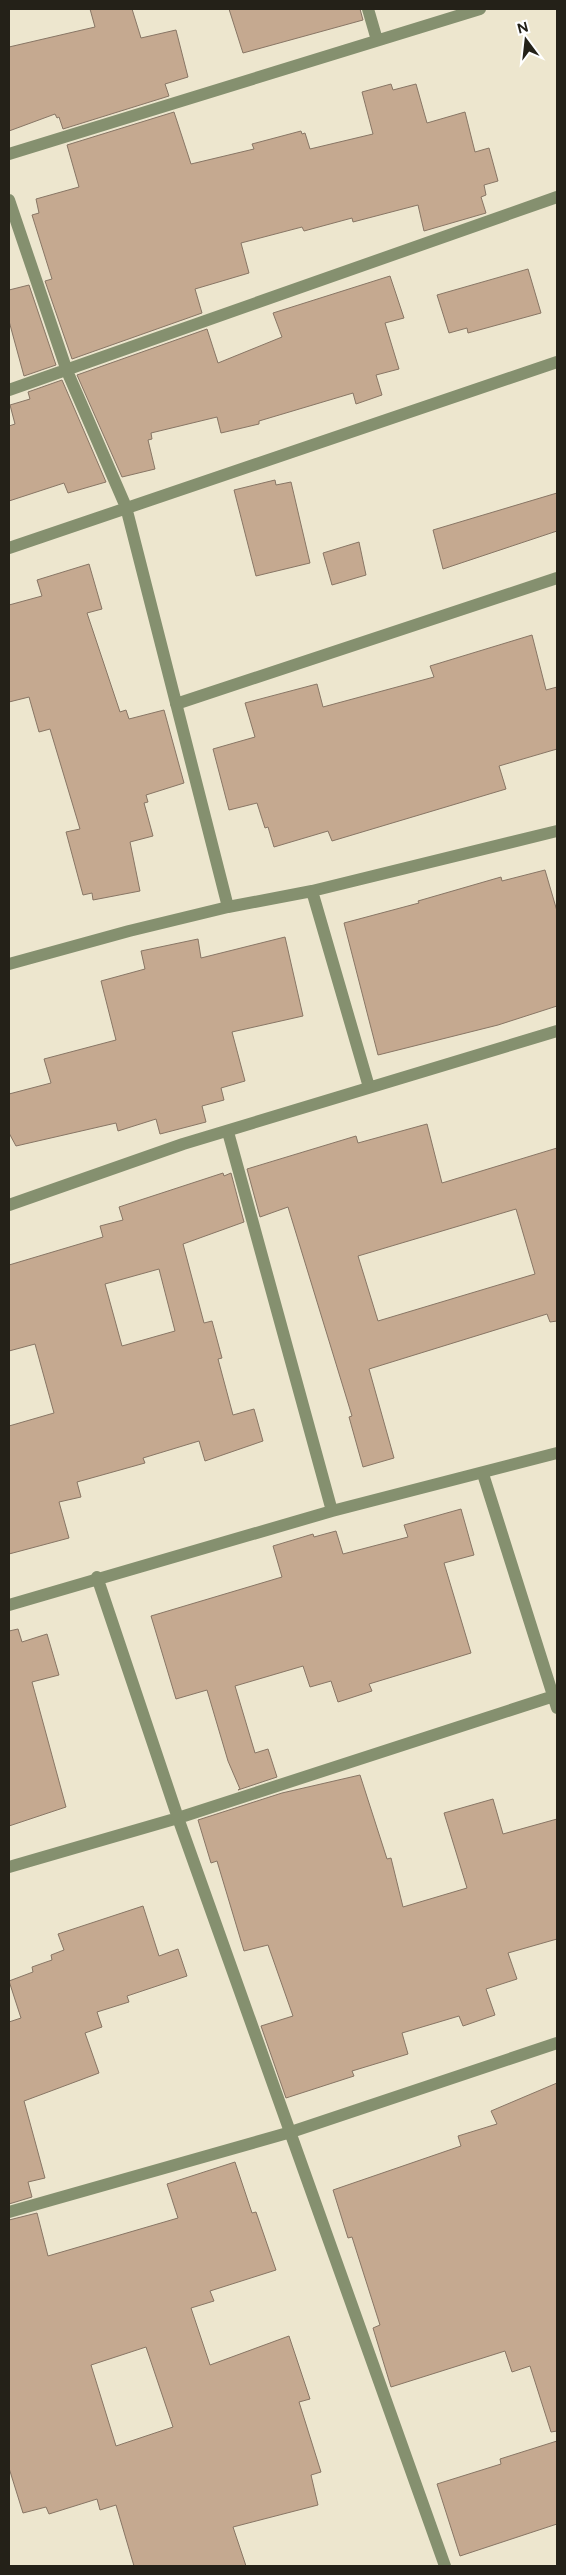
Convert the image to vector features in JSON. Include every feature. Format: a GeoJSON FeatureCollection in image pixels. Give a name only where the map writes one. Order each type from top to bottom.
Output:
{"type":"FeatureCollection","features":[{"type":"Feature","properties":{"kind":"street"},"geometry":{"type":"LineString","coordinates":[[368,9],[377,40]]}},
{"type":"Feature","properties":{"kind":"street"},"geometry":{"type":"LineString","coordinates":[[9,154],[480,9]]}},
{"type":"Feature","properties":{"kind":"street"},"geometry":{"type":"LineString","coordinates":[[9,390],[557,197]]}},
{"type":"Feature","properties":{"kind":"street"},"geometry":{"type":"LineString","coordinates":[[9,200],[67,371],[126,508],[228,907]]}},
{"type":"Feature","properties":{"kind":"street"},"geometry":{"type":"LineString","coordinates":[[9,548],[557,362]]}},
{"type":"Feature","properties":{"kind":"street"},"geometry":{"type":"LineString","coordinates":[[176,704],[557,578]]}},
{"type":"Feature","properties":{"kind":"street"},"geometry":{"type":"LineString","coordinates":[[9,964],[129,931],[228,907],[312,891],[557,832]]}},
{"type":"Feature","properties":{"kind":"street"},"geometry":{"type":"LineString","coordinates":[[312,891],[369,1087]]}},
{"type":"Feature","properties":{"kind":"street"},"geometry":{"type":"LineString","coordinates":[[9,1205],[183,1144],[228,1132],[369,1087],[557,1031]]}},
{"type":"Feature","properties":{"kind":"street"},"geometry":{"type":"LineString","coordinates":[[228,1132],[332,1511]]}},
{"type":"Feature","properties":{"kind":"street"},"geometry":{"type":"LineString","coordinates":[[9,1605],[97,1577],[332,1511],[482,1474],[557,1453]]}},
{"type":"Feature","properties":{"kind":"street"},"geometry":{"type":"LineString","coordinates":[[9,1867],[178,1818],[556,1700],[482,1474]]}},
{"type":"Feature","properties":{"kind":"street"},"geometry":{"type":"LineString","coordinates":[[97,1577],[178,1818],[445,2566]]}},
{"type":"Feature","properties":{"kind":"street"},"geometry":{"type":"LineString","coordinates":[[9,2212],[290,2132],[557,2043]]}},
{"type":"Feature","properties":{"kind":"building"},"geometry":{"type":"Polygon","coordinates":[[[90,9],[132,9],[141,38],[176,30],[188,77],[165,84],[169,96],[63,129],[59,117],[57,118],[55,114],[9,131],[9,47],[95,27],[90,9]]]}},
{"type":"Feature","properties":{"kind":"building"},"geometry":{"type":"Polygon","coordinates":[[[229,9],[360,9],[363,20],[243,53],[229,9]]]}},
{"type":"Feature","properties":{"kind":"building"},"geometry":{"type":"Polygon","coordinates":[[[391,84],[393,90],[416,84],[427,123],[465,112],[475,152],[489,148],[498,181],[484,185],[486,195],[481,197],[486,213],[424,231],[418,205],[353,222],[352,218],[304,231],[302,227],[241,243],[249,273],[195,289],[202,313],[72,359],[45,281],[52,279],[32,215],[39,213],[36,199],[79,187],[67,145],[174,112],[191,164],[254,149],[252,144],[301,131],[302,134],[305,133],[310,149],[373,134],[362,92],[391,84]]]}},
{"type":"Feature","properties":{"kind":"building"},"geometry":{"type":"Polygon","coordinates":[[[528,269],[541,313],[468,333],[467,328],[449,333],[437,295],[528,269]]]}},
{"type":"Feature","properties":{"kind":"building"},"geometry":{"type":"Polygon","coordinates":[[[390,276],[404,318],[385,323],[399,369],[376,375],[382,395],[356,404],[353,393],[259,421],[259,424],[221,433],[217,417],[151,433],[152,439],[148,440],[155,469],[122,477],[77,375],[207,329],[218,363],[282,337],[273,313],[390,276]]]}},
{"type":"Feature","properties":{"kind":"building"},"geometry":{"type":"Polygon","coordinates":[[[29,285],[56,365],[24,376],[9,321],[9,290],[29,285]]]}},
{"type":"Feature","properties":{"kind":"building"},"geometry":{"type":"Polygon","coordinates":[[[62,380],[106,482],[68,493],[64,483],[9,501],[9,426],[15,424],[10,405],[30,399],[28,392],[62,380]]]}},
{"type":"Feature","properties":{"kind":"building"},"geometry":{"type":"Polygon","coordinates":[[[275,480],[276,485],[291,482],[310,563],[256,576],[234,490],[275,480]]]}},
{"type":"Feature","properties":{"kind":"building"},"geometry":{"type":"Polygon","coordinates":[[[557,493],[557,531],[443,569],[433,530],[557,493]]]}},
{"type":"Feature","properties":{"kind":"building"},"geometry":{"type":"Polygon","coordinates":[[[359,542],[366,575],[332,585],[323,553],[359,542]]]}},
{"type":"Feature","properties":{"kind":"building"},"geometry":{"type":"Polygon","coordinates":[[[89,564],[102,609],[87,613],[120,712],[126,710],[129,719],[164,710],[184,783],[146,795],[148,802],[144,803],[153,836],[130,842],[140,891],[93,900],[92,893],[83,895],[66,832],[80,829],[50,729],[39,732],[29,697],[9,702],[9,605],[42,596],[37,580],[89,564]]]}},
{"type":"Feature","properties":{"kind":"building"},"geometry":{"type":"Polygon","coordinates":[[[532,635],[546,690],[557,687],[557,749],[499,766],[506,789],[332,841],[328,831],[274,847],[268,827],[265,828],[257,803],[229,810],[213,749],[255,737],[245,703],[317,684],[323,707],[434,677],[430,666],[532,635]]]}},
{"type":"Feature","properties":{"kind":"building"},"geometry":{"type":"Polygon","coordinates":[[[545,870],[557,911],[557,1006],[498,1025],[378,1055],[344,923],[419,903],[418,901],[501,877],[502,881],[545,870]]]}},
{"type":"Feature","properties":{"kind":"building"},"geometry":{"type":"Polygon","coordinates":[[[285,937],[303,1016],[232,1032],[245,1081],[221,1088],[224,1100],[202,1106],[206,1122],[160,1134],[156,1119],[118,1131],[116,1123],[16,1146],[9,1133],[9,1094],[51,1083],[44,1059],[116,1040],[101,981],[145,969],[141,951],[198,939],[201,958],[285,937]]]}},
{"type":"Feature","properties":{"kind":"building"},"geometry":{"type":"Polygon","coordinates":[[[427,1124],[442,1183],[557,1148],[557,1321],[550,1322],[547,1314],[369,1369],[394,1458],[363,1467],[349,1417],[352,1416],[288,1207],[260,1217],[247,1169],[356,1136],[358,1143],[427,1124]],[[516,1209],[358,1256],[378,1321],[535,1274],[516,1209]]]}},
{"type":"Feature","properties":{"kind":"building"},"geometry":{"type":"Polygon","coordinates":[[[223,1173],[224,1176],[231,1173],[244,1222],[183,1244],[204,1323],[212,1321],[222,1358],[218,1359],[233,1415],[254,1409],[263,1441],[205,1461],[199,1441],[143,1458],[145,1463],[77,1482],[81,1497],[59,1502],[69,1538],[9,1554],[9,1426],[54,1413],[35,1344],[9,1351],[9,1265],[103,1237],[100,1226],[123,1220],[119,1207],[223,1173]],[[159,1269],[105,1284],[122,1346],[175,1331],[159,1269]]]}},
{"type":"Feature","properties":{"kind":"building"},"geometry":{"type":"Polygon","coordinates":[[[461,1509],[474,1555],[444,1563],[471,1653],[369,1684],[372,1691],[338,1702],[331,1681],[310,1687],[303,1666],[235,1686],[255,1753],[268,1749],[277,1777],[238,1790],[240,1789],[228,1761],[207,1690],[176,1699],[151,1616],[282,1577],[273,1546],[313,1534],[314,1537],[336,1531],[343,1554],[408,1537],[404,1525],[461,1509]]]}},
{"type":"Feature","properties":{"kind":"building"},"geometry":{"type":"Polygon","coordinates":[[[18,1629],[22,1642],[47,1634],[59,1675],[32,1682],[66,1807],[9,1826],[9,1631],[18,1629]]]}},
{"type":"Feature","properties":{"kind":"building"},"geometry":{"type":"Polygon","coordinates":[[[360,1775],[387,1859],[391,1858],[403,1907],[467,1888],[444,1813],[493,1799],[503,1834],[557,1819],[557,1939],[508,1953],[517,1979],[486,1989],[495,2015],[463,2026],[459,2016],[402,2033],[408,2054],[352,2071],[354,2076],[286,2098],[261,2026],[293,2016],[268,1945],[244,1951],[217,1861],[211,1863],[198,1820],[282,1793],[360,1775]]]}},
{"type":"Feature","properties":{"kind":"building"},"geometry":{"type":"Polygon","coordinates":[[[143,1906],[159,1956],[178,1949],[187,1976],[127,1996],[129,2002],[97,2012],[102,2027],[85,2033],[99,2073],[24,2101],[45,2178],[28,2182],[32,2197],[9,2204],[9,2022],[21,2018],[9,1981],[33,1972],[32,1967],[52,1960],[51,1955],[64,1950],[58,1934],[143,1906]]]}},
{"type":"Feature","properties":{"kind":"building"},"geometry":{"type":"Polygon","coordinates":[[[557,2083],[557,2431],[551,2432],[530,2366],[512,2372],[505,2351],[391,2387],[373,2328],[380,2325],[352,2237],[348,2238],[333,2190],[461,2146],[458,2136],[497,2124],[491,2111],[557,2083]]]}},
{"type":"Feature","properties":{"kind":"building"},"geometry":{"type":"Polygon","coordinates":[[[235,2162],[252,2213],[256,2212],[276,2270],[210,2291],[214,2301],[191,2308],[210,2365],[289,2336],[310,2399],[299,2402],[321,2472],[311,2475],[318,2505],[233,2527],[246,2566],[134,2566],[116,2505],[100,2510],[97,2499],[49,2514],[46,2507],[23,2513],[9,2468],[9,2220],[37,2213],[48,2256],[178,2218],[167,2184],[235,2162]],[[146,2347],[91,2365],[116,2446],[173,2427],[146,2347]]]}},
{"type":"Feature","properties":{"kind":"building"},"geometry":{"type":"Polygon","coordinates":[[[557,2441],[557,2524],[460,2556],[437,2484],[501,2464],[500,2459],[557,2441]]]}}]}
